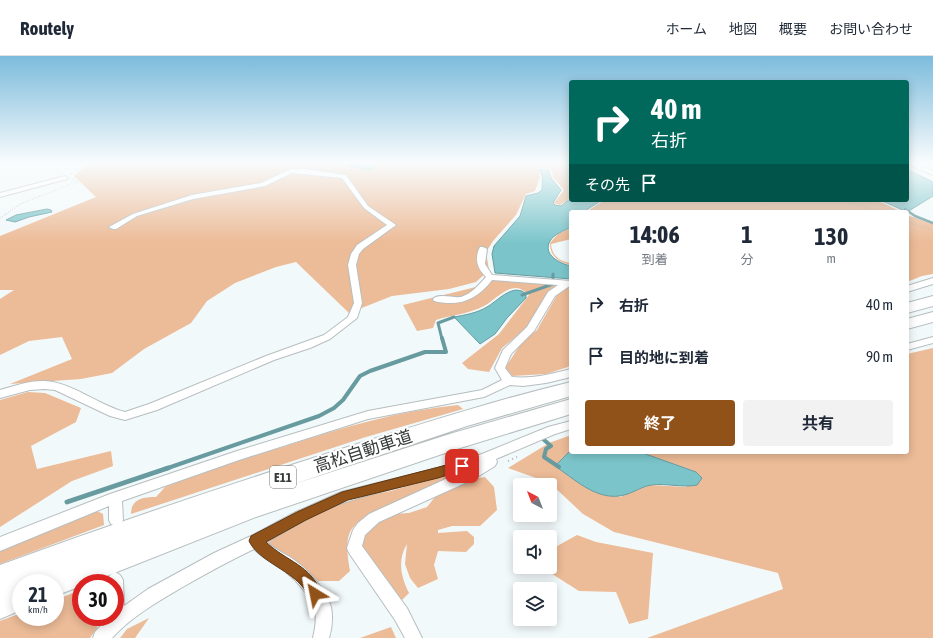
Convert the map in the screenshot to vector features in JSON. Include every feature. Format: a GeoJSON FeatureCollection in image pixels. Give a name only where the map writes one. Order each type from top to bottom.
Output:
{"type":"FeatureCollection","features":[{"type":"Feature","properties":{"kind":"highway"},"geometry":{"type":"LineString","coordinates":[[909,307],[933,301]]}},
{"type":"Feature","properties":{"kind":"highway"},"geometry":{"type":"LineString","coordinates":[[909,323],[933,317]]}},
{"type":"Feature","properties":{"kind":"highway","name":"高松自動車道"},"geometry":{"type":"LineString","coordinates":[[0,579],[79,548],[254,486],[445,424],[569,390]]}},
{"type":"Feature","properties":{"kind":"highway","name":"高松自動車道"},"geometry":{"type":"LineString","coordinates":[[64,579],[251,508],[453,442],[569,407]]}},
{"type":"Feature","properties":{"kind":"highway"},"geometry":{"type":"LineString","coordinates":[[0,605],[12,600]]}},
{"type":"Feature","properties":{"kind":"street"},"geometry":{"type":"LineString","coordinates":[[0,195],[22,189]]}},
{"type":"Feature","properties":{"kind":"street"},"geometry":{"type":"LineString","coordinates":[[114,227],[135,215],[192,197],[238,189]]}},
{"type":"Feature","properties":{"kind":"street"},"geometry":{"type":"LineString","coordinates":[[0,394],[30,386],[44,385],[57,387],[114,413],[125,416],[153,407],[270,358],[327,337],[352,318],[358,303],[352,265],[355,254],[360,247],[392,225],[366,207],[354,189]]}},
{"type":"Feature","properties":{"kind":"street"},"geometry":{"type":"LineString","coordinates":[[483,249],[480,259],[482,269],[490,277],[568,283]]}},
{"type":"Feature","properties":{"kind":"street"},"geometry":{"type":"LineString","coordinates":[[437,299],[451,301],[464,300],[483,287],[490,277]]}},
{"type":"Feature","properties":{"kind":"street"},"geometry":{"type":"LineString","coordinates":[[509,381],[500,368],[507,352],[531,329],[551,294],[568,283]]}},
{"type":"Feature","properties":{"kind":"street"},"geometry":{"type":"LineString","coordinates":[[909,289],[932,283]]}},
{"type":"Feature","properties":{"kind":"street"},"geometry":{"type":"LineString","coordinates":[[909,346],[933,340]]}},
{"type":"Feature","properties":{"kind":"street"},"geometry":{"type":"LineString","coordinates":[[0,544],[39,527],[115,498],[237,456],[368,415],[484,393],[509,381],[523,382],[569,373]]}},
{"type":"Feature","properties":{"kind":"street"},"geometry":{"type":"LineString","coordinates":[[124,615],[154,595],[219,558],[256,541],[302,516],[346,496],[438,473],[488,457],[552,430],[569,426]]}},
{"type":"Feature","properties":{"kind":"street"},"geometry":{"type":"LineString","coordinates":[[414,638],[401,614],[354,548],[355,538],[362,527],[374,518],[470,475],[491,462],[488,457]]}},
{"type":"Feature","properties":{"kind":"street"},"geometry":{"type":"LineString","coordinates":[[115,498],[116,520]]}},
{"type":"Feature","properties":{"kind":"street"},"geometry":{"type":"LineString","coordinates":[[256,541],[267,552],[292,567],[307,581],[323,608],[324,626],[321,638]]}},
{"type":"Feature","properties":{"kind":"street"},"geometry":{"type":"LineString","coordinates":[[101,638],[112,626]]}},
{"type":"Feature","properties":{"kind":"path"},"geometry":{"type":"LineString","coordinates":[[0,218],[5,216],[13,207],[58,189]]}},
{"type":"Feature","properties":{"kind":"path"},"geometry":{"type":"LineString","coordinates":[[851,202],[873,210]]}},
{"type":"Feature","properties":{"kind":"path"},"geometry":{"type":"LineString","coordinates":[[909,223],[933,230]]}},
{"type":"Feature","properties":{"kind":"shaded area"},"geometry":{"type":"Polygon","coordinates":[[[88,189],[536,189],[535,191],[526,194],[516,215],[493,241],[486,252],[489,270],[476,282],[449,289],[392,296],[349,313],[296,262],[276,267],[235,283],[207,301],[191,323],[144,349],[112,373],[81,379],[10,384],[72,359],[62,337],[29,341],[0,355],[0,299],[14,290],[0,290],[0,236],[96,197],[88,189]]]}},
{"type":"Feature","properties":{"kind":"shaded area"},"geometry":{"type":"Polygon","coordinates":[[[569,189],[569,200],[560,205],[554,203],[564,190],[569,189]]]}},
{"type":"Feature","properties":{"kind":"shaded area"},"geometry":{"type":"Polygon","coordinates":[[[602,202],[879,202],[897,210],[589,210],[602,202]]]}},
{"type":"Feature","properties":{"kind":"shaded area"},"geometry":{"type":"Polygon","coordinates":[[[909,216],[933,224],[933,274],[922,276],[909,281],[909,216]]]}},
{"type":"Feature","properties":{"kind":"shaded area"},"geometry":{"type":"Polygon","coordinates":[[[569,229],[569,240],[551,244],[555,255],[563,261],[569,262],[569,264],[556,258],[550,248],[550,243],[558,234],[569,229]]]}},
{"type":"Feature","properties":{"kind":"shaded area"},"geometry":{"type":"Polygon","coordinates":[[[493,279],[559,284],[529,326],[502,348],[489,372],[468,369],[462,363],[499,334],[529,295],[525,291],[516,288],[507,290],[488,304],[478,309],[436,320],[433,328],[417,331],[403,305],[484,285],[493,279]]]}},
{"type":"Feature","properties":{"kind":"shaded area"},"geometry":{"type":"Polygon","coordinates":[[[568,286],[569,287],[569,367],[546,374],[512,376],[505,368],[522,342],[537,330],[557,295],[568,286]]]}},
{"type":"Feature","properties":{"kind":"shaded area"},"geometry":{"type":"Polygon","coordinates":[[[933,348],[933,638],[647,638],[783,589],[778,573],[614,532],[583,514],[557,490],[557,478],[536,478],[508,468],[549,443],[569,436],[569,452],[556,466],[620,497],[650,485],[686,487],[696,472],[646,454],[909,454],[909,354],[933,348]]]}},
{"type":"Feature","properties":{"kind":"shaded area"},"geometry":{"type":"Polygon","coordinates":[[[28,392],[45,393],[81,408],[76,422],[31,446],[37,469],[111,451],[113,466],[72,481],[0,527],[0,400],[28,392]]]}},
{"type":"Feature","properties":{"kind":"shaded area"},"geometry":{"type":"Polygon","coordinates":[[[458,405],[463,409],[366,437],[131,514],[135,502],[142,498],[156,497],[165,487],[226,465],[329,432],[371,421],[414,411],[458,405]]]}},
{"type":"Feature","properties":{"kind":"shaded area"},"geometry":{"type":"Polygon","coordinates":[[[475,466],[445,483],[393,503],[356,524],[348,536],[347,551],[350,571],[339,581],[318,581],[304,568],[267,545],[277,534],[315,514],[354,498],[391,491],[475,466]]]}},
{"type":"Feature","properties":{"kind":"shaded area"},"geometry":{"type":"Polygon","coordinates":[[[485,477],[494,487],[497,510],[480,526],[452,526],[438,530],[438,533],[467,531],[474,537],[474,544],[466,552],[438,551],[434,565],[438,579],[418,588],[410,578],[405,564],[407,544],[402,556],[401,568],[409,593],[402,600],[395,597],[363,553],[362,542],[369,526],[392,514],[409,513],[427,507],[435,497],[472,479],[485,477]]]}},
{"type":"Feature","properties":{"kind":"shaded area"},"geometry":{"type":"Polygon","coordinates":[[[95,510],[103,514],[104,525],[0,564],[0,548],[95,510]]]}},
{"type":"Feature","properties":{"kind":"shaded area"},"geometry":{"type":"Polygon","coordinates":[[[577,535],[596,542],[653,553],[648,619],[629,624],[616,592],[579,591],[552,574],[557,574],[557,546],[577,535]]]}},
{"type":"Feature","properties":{"kind":"shaded area"},"geometry":{"type":"Polygon","coordinates":[[[72,593],[72,626],[97,626],[90,638],[0,638],[0,621],[12,616],[12,626],[64,626],[64,597],[72,593]]]}},
{"type":"Feature","properties":{"kind":"shaded area"},"geometry":{"type":"Polygon","coordinates":[[[149,618],[135,638],[120,638],[127,629],[149,618]]]}},
{"type":"Feature","properties":{"kind":"shaded area"},"geometry":{"type":"Polygon","coordinates":[[[391,627],[396,638],[360,638],[391,627]]]}},
{"type":"Feature","properties":{"kind":"water"},"geometry":{"type":"Polygon","coordinates":[[[560,189],[553,203],[555,205],[561,206],[569,201],[569,202],[599,202],[586,210],[569,210],[569,228],[552,239],[548,246],[550,255],[558,261],[569,265],[569,279],[495,273],[492,254],[494,246],[520,216],[526,196],[538,193],[542,190],[560,189]]]}},
{"type":"Feature","properties":{"kind":"water"},"geometry":{"type":"Polygon","coordinates":[[[909,189],[933,189],[933,196],[909,211],[903,210],[885,202],[909,202],[909,189]]]}},
{"type":"Feature","properties":{"kind":"water"},"geometry":{"type":"Polygon","coordinates":[[[47,209],[51,210],[52,212],[15,222],[6,220],[16,215],[47,209]]]}},
{"type":"Feature","properties":{"kind":"water"},"geometry":{"type":"Polygon","coordinates":[[[516,290],[522,291],[526,294],[526,298],[507,318],[495,334],[480,344],[454,317],[479,311],[504,295],[516,290]]]}},
{"type":"Feature","properties":{"kind":"water"},"geometry":{"type":"Polygon","coordinates":[[[569,452],[569,454],[646,454],[696,472],[702,478],[697,485],[651,485],[631,493],[619,496],[610,496],[585,487],[555,466],[569,452]]]}},
{"type":"Feature","properties":{"kind":"waterway"},"geometry":{"type":"LineString","coordinates":[[909,212],[915,216],[933,223]]}},
{"type":"Feature","properties":{"kind":"waterway"},"geometry":{"type":"LineString","coordinates":[[522,295],[553,284],[553,274]]}},
{"type":"Feature","properties":{"kind":"waterway"},"geometry":{"type":"LineString","coordinates":[[442,339],[438,323],[454,317]]}},
{"type":"Feature","properties":{"kind":"waterway"},"geometry":{"type":"LineString","coordinates":[[165,469],[319,416],[334,408],[343,400],[360,376],[370,371],[425,352],[446,352],[442,338]]}},
{"type":"Feature","properties":{"kind":"waterway"},"geometry":{"type":"LineString","coordinates":[[543,439],[551,446],[546,449],[544,457],[559,467]]}},
{"type":"Feature","properties":{"kind":"waterway"},"geometry":{"type":"LineString","coordinates":[[67,502],[168,468]]}},
{"type":"Feature","properties":{"kind":"route"},"geometry":{"type":"LineString","coordinates":[[315,594],[307,581],[292,567],[267,552],[256,541],[302,516],[346,496],[462,466]]}}]}
